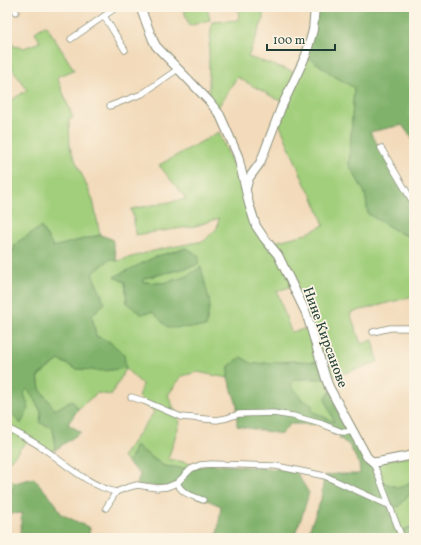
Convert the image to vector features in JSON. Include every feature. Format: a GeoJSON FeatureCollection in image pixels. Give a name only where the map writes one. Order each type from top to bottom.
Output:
{"type":"FeatureCollection","features":[{"type":"Feature","properties":{"kind":"street"},"geometry":{"type":"LineString","coordinates":[[71,39],[117,7]]}},
{"type":"Feature","properties":{"kind":"street","name":"Нине Кирсанове"},"geometry":{"type":"LineString","coordinates":[[140,7],[152,40],[156,46],[212,104],[220,116],[238,156],[256,226],[278,255],[306,314],[326,379],[333,395],[367,457],[373,462],[402,538]]}},
{"type":"Feature","properties":{"kind":"street"},"geometry":{"type":"LineString","coordinates":[[246,191],[249,178],[260,163],[281,108],[306,55],[313,30],[315,7]]}},
{"type":"Feature","properties":{"kind":"street"},"geometry":{"type":"LineString","coordinates":[[104,16],[125,50]]}},
{"type":"Feature","properties":{"kind":"street"},"geometry":{"type":"LineString","coordinates":[[110,106],[142,94],[178,69]]}},
{"type":"Feature","properties":{"kind":"street"},"geometry":{"type":"LineString","coordinates":[[381,148],[414,204]]}},
{"type":"Feature","properties":{"kind":"street"},"geometry":{"type":"LineString","coordinates":[[373,332],[390,328],[414,328]]}},
{"type":"Feature","properties":{"kind":"street"},"geometry":{"type":"LineString","coordinates":[[131,397],[181,417],[217,420],[239,414],[273,413],[293,416],[322,424],[342,432],[352,430]]}},
{"type":"Feature","properties":{"kind":"street"},"geometry":{"type":"LineString","coordinates":[[7,428],[35,443],[82,476],[100,486],[116,492],[138,485],[157,488],[167,487],[176,483],[191,468],[200,465],[276,466],[325,476],[386,504],[389,504]]}},
{"type":"Feature","properties":{"kind":"street"},"geometry":{"type":"LineString","coordinates":[[373,462],[414,456]]}},
{"type":"Feature","properties":{"kind":"street"},"geometry":{"type":"LineString","coordinates":[[176,483],[182,491],[203,500]]}},
{"type":"Feature","properties":{"kind":"street"},"geometry":{"type":"LineString","coordinates":[[106,508],[116,492]]}},
{"type":"Feature","properties":{"kind":"green space"},"geometry":{"type":"Polygon","coordinates":[[[183,7],[207,7],[210,20],[189,26],[183,7]]]}},
{"type":"Feature","properties":{"kind":"green space"},"geometry":{"type":"Polygon","coordinates":[[[238,7],[263,7],[263,20],[248,57],[298,73],[306,55],[354,88],[349,165],[365,193],[368,214],[400,233],[414,238],[414,296],[350,313],[361,344],[373,340],[378,362],[326,379],[331,391],[325,398],[335,423],[312,411],[291,386],[294,379],[307,379],[321,362],[294,361],[229,366],[228,378],[197,372],[182,376],[168,395],[180,422],[168,459],[200,465],[191,469],[164,466],[136,446],[128,463],[122,457],[154,412],[139,397],[142,384],[126,369],[111,395],[97,393],[78,409],[72,400],[55,410],[40,389],[38,376],[59,360],[76,369],[110,342],[96,336],[92,315],[105,303],[92,274],[110,259],[117,261],[161,249],[204,241],[217,228],[219,218],[196,226],[135,235],[134,219],[131,209],[186,199],[159,165],[219,132],[253,212],[256,226],[271,246],[278,241],[306,234],[324,225],[313,197],[305,184],[279,123],[282,102],[237,77],[217,109],[209,101],[209,48],[212,22],[239,20],[238,7]],[[187,248],[157,256],[114,277],[125,282],[127,303],[141,314],[201,268],[186,277],[163,283],[143,282],[145,278],[198,265],[187,248]],[[293,286],[277,291],[291,332],[311,328],[293,286]]]}},
{"type":"Feature","properties":{"kind":"green space"},"geometry":{"type":"Polygon","coordinates":[[[315,7],[414,7],[414,141],[402,125],[370,132],[414,204],[414,238],[400,233],[368,214],[365,193],[349,165],[354,88],[334,76],[306,55],[315,7]]]}},
{"type":"Feature","properties":{"kind":"green space"},"geometry":{"type":"Polygon","coordinates":[[[7,23],[13,46],[24,48],[40,42],[35,32],[46,25],[74,70],[57,77],[73,118],[69,119],[70,148],[93,200],[100,235],[53,247],[41,227],[16,243],[7,264],[7,103],[27,90],[7,61],[7,23]]]}},
{"type":"Feature","properties":{"kind":"green space"},"geometry":{"type":"Polygon","coordinates":[[[41,227],[53,247],[100,235],[112,239],[117,261],[110,259],[92,274],[105,303],[92,315],[96,336],[110,342],[124,354],[126,368],[104,371],[76,369],[59,360],[38,376],[40,389],[55,410],[72,400],[78,409],[68,424],[81,432],[55,450],[53,428],[40,423],[41,411],[28,389],[24,393],[29,409],[21,424],[7,408],[7,264],[16,243],[41,227]]]}},
{"type":"Feature","properties":{"kind":"green space"},"geometry":{"type":"Polygon","coordinates":[[[187,248],[199,256],[198,265],[145,278],[143,282],[163,283],[185,277],[201,267],[210,303],[206,327],[168,328],[153,312],[141,314],[127,303],[125,282],[114,277],[157,256],[187,248]]]}},
{"type":"Feature","properties":{"kind":"green space"},"geometry":{"type":"Polygon","coordinates":[[[241,357],[253,364],[294,361],[321,362],[326,379],[294,379],[291,386],[303,401],[312,403],[312,411],[334,422],[325,398],[331,391],[380,481],[399,488],[414,482],[414,494],[408,495],[399,507],[386,504],[398,529],[402,531],[410,527],[414,538],[306,538],[321,500],[324,476],[336,474],[360,474],[359,464],[349,445],[339,438],[342,432],[322,424],[290,424],[281,434],[237,426],[237,405],[228,378],[229,366],[241,357]]]}},
{"type":"Feature","properties":{"kind":"green space"},"geometry":{"type":"Polygon","coordinates":[[[28,389],[41,412],[53,428],[55,450],[47,451],[27,441],[7,464],[7,408],[21,424],[24,393],[28,389]]]}},
{"type":"Feature","properties":{"kind":"green space"},"geometry":{"type":"Polygon","coordinates":[[[136,446],[164,466],[191,469],[211,464],[295,470],[309,493],[293,538],[217,538],[221,506],[182,491],[176,483],[167,487],[137,485],[140,474],[128,463],[136,446]]]}},
{"type":"Feature","properties":{"kind":"green space"},"geometry":{"type":"Polygon","coordinates":[[[414,456],[414,482],[399,488],[380,482],[373,462],[414,456]]]}},
{"type":"Feature","properties":{"kind":"green space"},"geometry":{"type":"Polygon","coordinates":[[[7,478],[15,483],[10,494],[8,506],[7,506],[7,478]]]}},
{"type":"Feature","properties":{"kind":"green space"},"geometry":{"type":"Polygon","coordinates":[[[34,478],[56,504],[61,514],[90,528],[88,538],[36,538],[35,535],[20,533],[22,513],[7,514],[10,494],[15,483],[34,478]]]}},
{"type":"Feature","properties":{"kind":"green space"},"geometry":{"type":"Polygon","coordinates":[[[414,494],[414,525],[402,531],[398,529],[389,505],[399,507],[408,495],[414,494]]]}}]}
